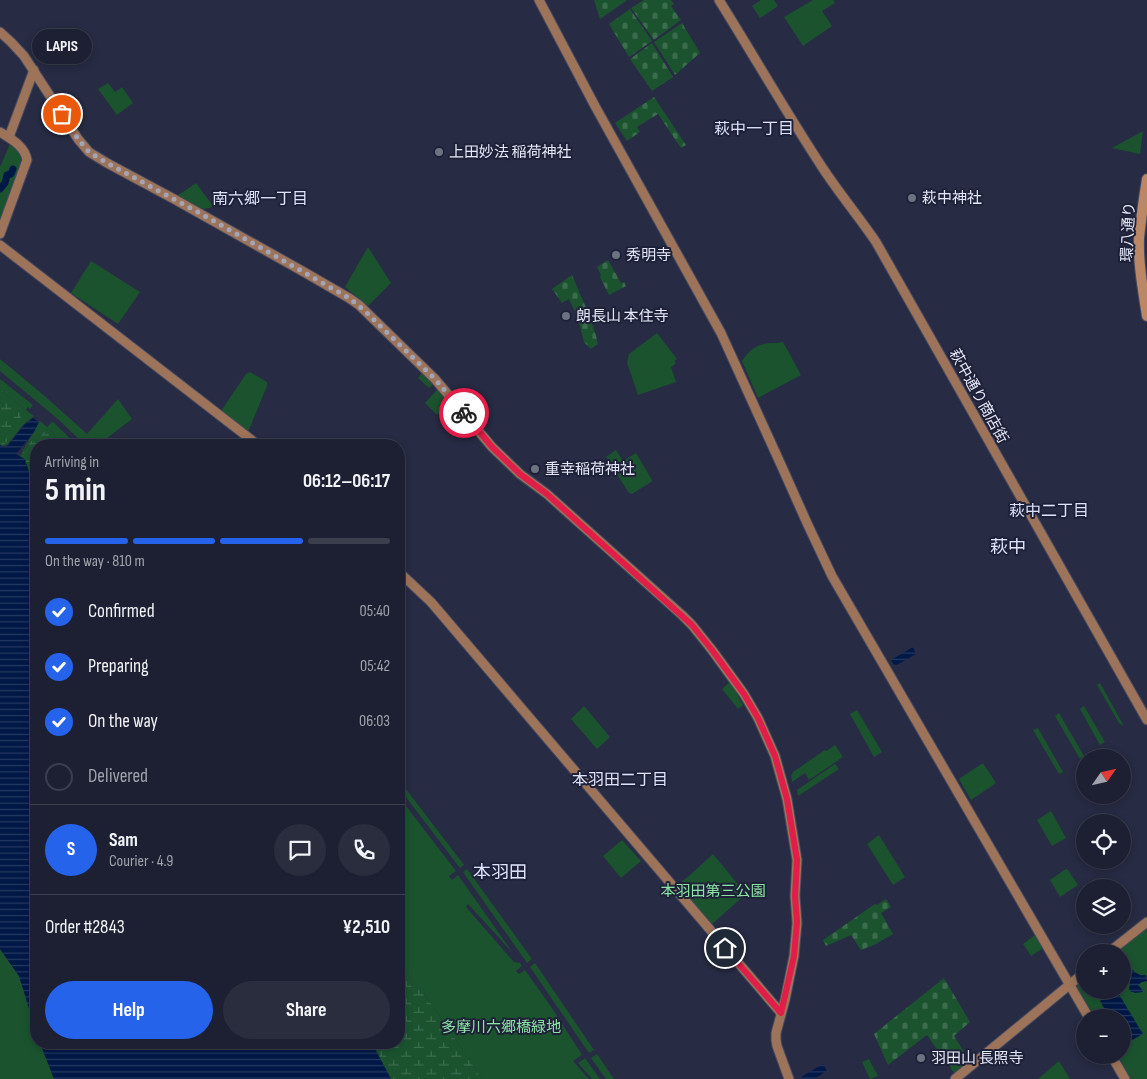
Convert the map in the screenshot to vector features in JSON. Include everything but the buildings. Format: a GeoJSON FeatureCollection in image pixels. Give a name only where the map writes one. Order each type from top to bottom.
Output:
{"type":"FeatureCollection","features":[{"type":"Feature","properties":{"kind":"main road","name":"環八通り"},"geometry":{"type":"LineString","coordinates":[[1147,179],[1139,237],[1139,259],[1147,316]]}},
{"type":"Feature","properties":{"kind":"street"},"geometry":{"type":"LineString","coordinates":[[539,0],[721,333],[832,576],[1084,1009]]}},
{"type":"Feature","properties":{"kind":"street","name":"萩中通り商店街"},"geometry":{"type":"LineString","coordinates":[[719,0],[800,134],[876,242],[1147,720]]}},
{"type":"Feature","properties":{"kind":"street"},"geometry":{"type":"LineString","coordinates":[[0,32],[17,48],[34,70],[78,139],[89,152],[342,293],[358,305],[435,379],[500,456],[547,494],[682,615],[712,650],[744,694],[758,718],[775,756],[787,799],[797,860],[795,896],[797,922],[794,956],[776,1040],[789,1079]]}},
{"type":"Feature","properties":{"kind":"street"},"geometry":{"type":"LineString","coordinates":[[9,137],[34,70]]}},
{"type":"Feature","properties":{"kind":"street"},"geometry":{"type":"LineString","coordinates":[[0,132],[22,147],[27,160],[0,234]]}},
{"type":"Feature","properties":{"kind":"street"},"geometry":{"type":"LineString","coordinates":[[0,245],[250,439]]}},
{"type":"Feature","properties":{"kind":"street"},"geometry":{"type":"LineString","coordinates":[[405,578],[431,602],[781,1013]]}},
{"type":"Feature","properties":{"kind":"street"},"geometry":{"type":"LineString","coordinates":[[1119,944],[1147,922]]}},
{"type":"Feature","properties":{"kind":"street"},"geometry":{"type":"LineString","coordinates":[[955,1079],[1076,979]]}},
{"type":"Feature","properties":{"kind":"street"},"geometry":{"type":"LineString","coordinates":[[1116,1064],[1125,1079]]}},
{"type":"Feature","properties":{"kind":"green space"},"geometry":{"type":"Polygon","coordinates":[[[594,0],[626,0],[626,1],[600,19],[594,0]]]}},
{"type":"Feature","properties":{"kind":"green space"},"geometry":{"type":"Polygon","coordinates":[[[644,0],[671,0],[674,4],[671,6],[681,20],[654,40],[631,8],[644,0]]]}},
{"type":"Feature","properties":{"kind":"green space"},"geometry":{"type":"Polygon","coordinates":[[[761,0],[774,0],[778,6],[760,18],[752,6],[761,0]]]}},
{"type":"Feature","properties":{"kind":"green space"},"geometry":{"type":"Polygon","coordinates":[[[813,0],[833,0],[835,3],[822,11],[832,26],[803,46],[784,17],[813,0]]]}},
{"type":"Feature","properties":{"kind":"green space"},"geometry":{"type":"Polygon","coordinates":[[[630,9],[652,41],[629,57],[609,24],[630,9]]]}},
{"type":"Feature","properties":{"kind":"green space"},"geometry":{"type":"Polygon","coordinates":[[[682,23],[700,53],[675,75],[654,42],[682,23]]]}},
{"type":"Feature","properties":{"kind":"green space"},"geometry":{"type":"Polygon","coordinates":[[[652,43],[673,77],[652,91],[630,59],[652,43]]]}},
{"type":"Feature","properties":{"kind":"green space"},"geometry":{"type":"Polygon","coordinates":[[[108,83],[115,92],[122,87],[133,103],[117,115],[98,89],[108,83]]]}},
{"type":"Feature","properties":{"kind":"green space"},"geometry":{"type":"Polygon","coordinates":[[[654,97],[686,145],[681,148],[658,114],[637,127],[640,132],[627,141],[615,123],[654,97]]]}},
{"type":"Feature","properties":{"kind":"green space"},"geometry":{"type":"Polygon","coordinates":[[[1143,131],[1140,154],[1112,148],[1143,131]]]}},
{"type":"Feature","properties":{"kind":"green space"},"geometry":{"type":"Polygon","coordinates":[[[10,144],[20,150],[24,158],[0,225],[0,167],[10,144]]]}},
{"type":"Feature","properties":{"kind":"green space"},"geometry":{"type":"Polygon","coordinates":[[[196,183],[213,206],[204,209],[199,208],[177,196],[196,183]]]}},
{"type":"Feature","properties":{"kind":"green space"},"geometry":{"type":"Polygon","coordinates":[[[368,247],[391,283],[368,306],[345,287],[368,247]]]}},
{"type":"Feature","properties":{"kind":"green space"},"geometry":{"type":"Polygon","coordinates":[[[608,260],[621,283],[624,282],[626,286],[609,295],[597,267],[608,260]]]}},
{"type":"Feature","properties":{"kind":"green space"},"geometry":{"type":"Polygon","coordinates":[[[91,261],[140,292],[118,324],[71,293],[91,261]]]}},
{"type":"Feature","properties":{"kind":"green space"},"geometry":{"type":"Polygon","coordinates":[[[572,275],[596,335],[598,344],[591,349],[584,342],[578,318],[569,299],[562,303],[552,289],[572,275]]]}},
{"type":"Feature","properties":{"kind":"green space"},"geometry":{"type":"Polygon","coordinates":[[[657,333],[677,359],[671,367],[676,382],[638,395],[627,363],[629,354],[657,333]]]}},
{"type":"Feature","properties":{"kind":"green space"},"geometry":{"type":"Polygon","coordinates":[[[783,342],[801,375],[758,398],[742,361],[757,346],[783,342]]]}},
{"type":"Feature","properties":{"kind":"green space"},"geometry":{"type":"Polygon","coordinates":[[[0,359],[87,434],[118,399],[132,419],[106,439],[79,439],[0,371],[0,359]]]}},
{"type":"Feature","properties":{"kind":"green space"},"geometry":{"type":"Polygon","coordinates":[[[250,372],[267,382],[267,386],[248,432],[221,411],[246,374],[250,372]]]}},
{"type":"Feature","properties":{"kind":"green space"},"geometry":{"type":"Polygon","coordinates":[[[422,373],[433,384],[429,388],[418,378],[422,373]]]}},
{"type":"Feature","properties":{"kind":"green space"},"geometry":{"type":"Polygon","coordinates":[[[0,379],[33,405],[30,409],[28,407],[26,410],[0,390],[0,379]]]}},
{"type":"Feature","properties":{"kind":"green space"},"geometry":{"type":"Polygon","coordinates":[[[438,389],[449,401],[437,415],[425,403],[438,389]]]}},
{"type":"Feature","properties":{"kind":"green space"},"geometry":{"type":"Polygon","coordinates":[[[0,390],[26,410],[15,425],[18,428],[3,446],[0,445],[0,390]]]}},
{"type":"Feature","properties":{"kind":"green space"},"geometry":{"type":"Polygon","coordinates":[[[26,410],[34,416],[23,425],[7,445],[3,446],[17,428],[14,425],[26,410]]]}},
{"type":"Feature","properties":{"kind":"green space"},"geometry":{"type":"Polygon","coordinates":[[[40,421],[47,427],[52,422],[71,439],[58,439],[48,428],[39,439],[30,439],[30,443],[22,453],[37,423],[40,421]]]}},
{"type":"Feature","properties":{"kind":"green space"},"geometry":{"type":"Polygon","coordinates":[[[48,428],[58,439],[38,439],[48,428]]]}},
{"type":"Feature","properties":{"kind":"green space"},"geometry":{"type":"Polygon","coordinates":[[[30,443],[30,477],[26,460],[20,456],[30,443]]]}},
{"type":"Feature","properties":{"kind":"green space"},"geometry":{"type":"Polygon","coordinates":[[[616,450],[623,461],[636,453],[652,480],[651,482],[632,494],[629,493],[606,457],[616,450]]]}},
{"type":"Feature","properties":{"kind":"green space"},"geometry":{"type":"Polygon","coordinates":[[[730,682],[743,705],[738,709],[722,689],[730,682]]]}},
{"type":"Feature","properties":{"kind":"green space"},"geometry":{"type":"Polygon","coordinates":[[[1100,683],[1124,726],[1119,723],[1097,685],[1100,683]]]}},
{"type":"Feature","properties":{"kind":"green space"},"geometry":{"type":"Polygon","coordinates":[[[584,706],[610,737],[597,749],[571,719],[584,706]]]}},
{"type":"Feature","properties":{"kind":"green space"},"geometry":{"type":"Polygon","coordinates":[[[1084,706],[1105,742],[1100,745],[1080,709],[1084,706]]]}},
{"type":"Feature","properties":{"kind":"green space"},"geometry":{"type":"Polygon","coordinates":[[[857,710],[882,752],[874,757],[850,714],[857,710]]]}},
{"type":"Feature","properties":{"kind":"green space"},"geometry":{"type":"Polygon","coordinates":[[[1059,713],[1080,749],[1076,749],[1076,752],[1055,716],[1059,713]]]}},
{"type":"Feature","properties":{"kind":"green space"},"geometry":{"type":"Polygon","coordinates":[[[1038,728],[1063,772],[1059,774],[1033,730],[1038,728]]]}},
{"type":"Feature","properties":{"kind":"green space"},"geometry":{"type":"Polygon","coordinates":[[[835,745],[843,757],[809,780],[805,773],[792,782],[791,775],[793,772],[835,745]]]}},
{"type":"Feature","properties":{"kind":"green space"},"geometry":{"type":"Polygon","coordinates":[[[983,763],[996,783],[971,800],[959,779],[983,763]]]}},
{"type":"Feature","properties":{"kind":"green space"},"geometry":{"type":"Polygon","coordinates":[[[835,764],[839,769],[798,796],[797,790],[835,764]]]}},
{"type":"Feature","properties":{"kind":"green space"},"geometry":{"type":"Polygon","coordinates":[[[405,788],[464,865],[460,868],[405,796],[405,788]]]}},
{"type":"Feature","properties":{"kind":"green space","name":"多摩川六郷橋緑地"},"geometry":{"type":"Polygon","coordinates":[[[405,805],[456,871],[449,876],[452,880],[458,875],[513,953],[468,904],[466,907],[514,962],[520,963],[522,966],[516,971],[519,974],[525,970],[552,1008],[582,1055],[573,1061],[589,1079],[482,1079],[435,1009],[405,971],[405,805]]]}},
{"type":"Feature","properties":{"kind":"green space"},"geometry":{"type":"Polygon","coordinates":[[[1051,811],[1066,838],[1052,846],[1037,820],[1051,811]]]}},
{"type":"Feature","properties":{"kind":"green space"},"geometry":{"type":"Polygon","coordinates":[[[879,835],[905,877],[893,885],[867,844],[879,835]]]}},
{"type":"Feature","properties":{"kind":"green space"},"geometry":{"type":"Polygon","coordinates":[[[622,840],[641,861],[621,878],[603,856],[622,840]]]}},
{"type":"Feature","properties":{"kind":"green space","name":"本羽田第三公園"},"geometry":{"type":"Polygon","coordinates":[[[713,854],[746,894],[711,925],[677,885],[713,854]]]}},
{"type":"Feature","properties":{"kind":"green space"},"geometry":{"type":"Polygon","coordinates":[[[467,869],[532,959],[527,963],[463,872],[467,869]]]}},
{"type":"Feature","properties":{"kind":"green space"},"geometry":{"type":"Polygon","coordinates":[[[1066,869],[1076,882],[1076,886],[1060,897],[1050,880],[1066,869]]]}},
{"type":"Feature","properties":{"kind":"green space"},"geometry":{"type":"Polygon","coordinates":[[[886,899],[891,907],[881,913],[893,934],[861,950],[851,935],[826,946],[823,940],[875,904],[877,905],[886,899]]]}},
{"type":"Feature","properties":{"kind":"green space"},"geometry":{"type":"Polygon","coordinates":[[[1147,926],[1147,1079],[1131,1079],[1122,1064],[1131,1064],[1131,1009],[1090,1009],[1084,999],[1131,999],[1131,944],[1125,944],[1147,926]]]}},
{"type":"Feature","properties":{"kind":"green space"},"geometry":{"type":"Polygon","coordinates":[[[1035,935],[1042,949],[1031,956],[1023,944],[1035,935]]]}},
{"type":"Feature","properties":{"kind":"green space"},"geometry":{"type":"Polygon","coordinates":[[[0,949],[19,976],[30,1008],[30,1049],[44,1049],[54,1079],[0,1079],[0,949]]]}},
{"type":"Feature","properties":{"kind":"green space"},"geometry":{"type":"Polygon","coordinates":[[[535,963],[594,1050],[589,1053],[530,967],[535,963]]]}},
{"type":"Feature","properties":{"kind":"green space"},"geometry":{"type":"Polygon","coordinates":[[[405,971],[435,1009],[482,1079],[391,1079],[375,1049],[405,1049],[405,971]]]}},
{"type":"Feature","properties":{"kind":"green space"},"geometry":{"type":"Polygon","coordinates":[[[944,978],[970,1022],[954,1036],[970,1061],[955,1074],[948,1061],[941,1055],[927,1035],[888,1065],[874,1034],[944,978]]]}},
{"type":"Feature","properties":{"kind":"green space"},"geometry":{"type":"Polygon","coordinates":[[[597,1054],[614,1079],[606,1079],[591,1058],[597,1054]]]}},
{"type":"Feature","properties":{"kind":"green space"},"geometry":{"type":"Polygon","coordinates":[[[585,1058],[600,1079],[592,1079],[578,1063],[585,1058]]]}},
{"type":"Feature","properties":{"kind":"green space"},"geometry":{"type":"Polygon","coordinates":[[[869,1059],[878,1076],[870,1079],[862,1062],[869,1059]]]}},
{"type":"Feature","properties":{"kind":"green space"},"geometry":{"type":"Polygon","coordinates":[[[1059,1061],[1070,1079],[1038,1079],[1059,1061]]]}},
{"type":"Feature","properties":{"kind":"water"},"geometry":{"type":"Polygon","coordinates":[[[33,418],[39,422],[34,432],[16,454],[26,460],[30,477],[30,1012],[19,976],[0,949],[0,445],[6,448],[24,425],[33,418]]]}},
{"type":"Feature","properties":{"kind":"water"},"geometry":{"type":"Polygon","coordinates":[[[913,647],[916,654],[895,666],[891,660],[913,647]]]}},
{"type":"Feature","properties":{"kind":"water"},"geometry":{"type":"Polygon","coordinates":[[[1131,971],[1146,975],[1147,981],[1138,985],[1143,992],[1131,992],[1131,971]]]}},
{"type":"Feature","properties":{"kind":"water"},"geometry":{"type":"Polygon","coordinates":[[[1103,999],[1122,999],[1128,1009],[1104,1009],[1100,1001],[1103,999]]]}},
{"type":"Feature","properties":{"kind":"water"},"geometry":{"type":"Polygon","coordinates":[[[1131,1014],[1143,1034],[1131,1041],[1131,1014]]]}},
{"type":"Feature","properties":{"kind":"water"},"geometry":{"type":"Polygon","coordinates":[[[42,1049],[375,1049],[391,1079],[54,1079],[42,1049]]]}},
{"type":"Feature","properties":{"kind":"water"},"geometry":{"type":"Polygon","coordinates":[[[823,1064],[827,1071],[814,1079],[802,1079],[801,1077],[823,1064]]]}},
{"type":"Feature","properties":{"kind":"waterway"},"geometry":{"type":"LineString","coordinates":[[0,189],[5,183],[7,175],[11,174],[13,169]]}},
{"type":"Feature","properties":{"kind":"way so far"},"geometry":{"type":"LineString","coordinates":[[62,114],[89,152],[349,298],[365,311],[435,379],[464,413]]}},
{"type":"Feature","properties":{"kind":"place","name":"LAPIS"},"geometry":{"type":"Point","coordinates":[62,114]}},
{"type":"Feature","properties":{"kind":"place","name":"上田妙法 稲荷神社"},"geometry":{"type":"Point","coordinates":[439,152]}},
{"type":"Feature","properties":{"kind":"place","name":"萩中神社"},"geometry":{"type":"Point","coordinates":[912,198]}},
{"type":"Feature","properties":{"kind":"place","name":"秀明寺"},"geometry":{"type":"Point","coordinates":[616,255]}},
{"type":"Feature","properties":{"kind":"place","name":"朗長山 本住寺"},"geometry":{"type":"Point","coordinates":[566,316]}},
{"type":"Feature","properties":{"kind":"place","name":"重幸稲荷神社"},"geometry":{"type":"Point","coordinates":[535,469]}},
{"type":"Feature","properties":{"kind":"place","name":"羽田山 長照寺"},"geometry":{"type":"Point","coordinates":[921,1058]}},
{"type":"Feature","properties":{"kind":"district","name":"萩中一丁目"},"geometry":{"type":"Point","coordinates":[754,128]}},
{"type":"Feature","properties":{"kind":"district","name":"南六郷一丁目"},"geometry":{"type":"Point","coordinates":[260,198]}},
{"type":"Feature","properties":{"kind":"district","name":"萩中二丁目"},"geometry":{"type":"Point","coordinates":[1049,510]}},
{"type":"Feature","properties":{"kind":"district","name":"萩中"},"geometry":{"type":"Point","coordinates":[1008,547]}},
{"type":"Feature","properties":{"kind":"district","name":"本羽田二丁目"},"geometry":{"type":"Point","coordinates":[620,779]}},
{"type":"Feature","properties":{"kind":"district","name":"本羽田"},"geometry":{"type":"Point","coordinates":[500,872]}},
{"type":"Feature","properties":{"kind":"route"},"geometry":{"type":"LineString","coordinates":[[464,413],[500,456],[547,494],[692,625],[744,694],[764,729],[775,756],[787,799],[797,860],[795,896],[797,922],[794,956],[781,1013],[725,948]]}}]}
